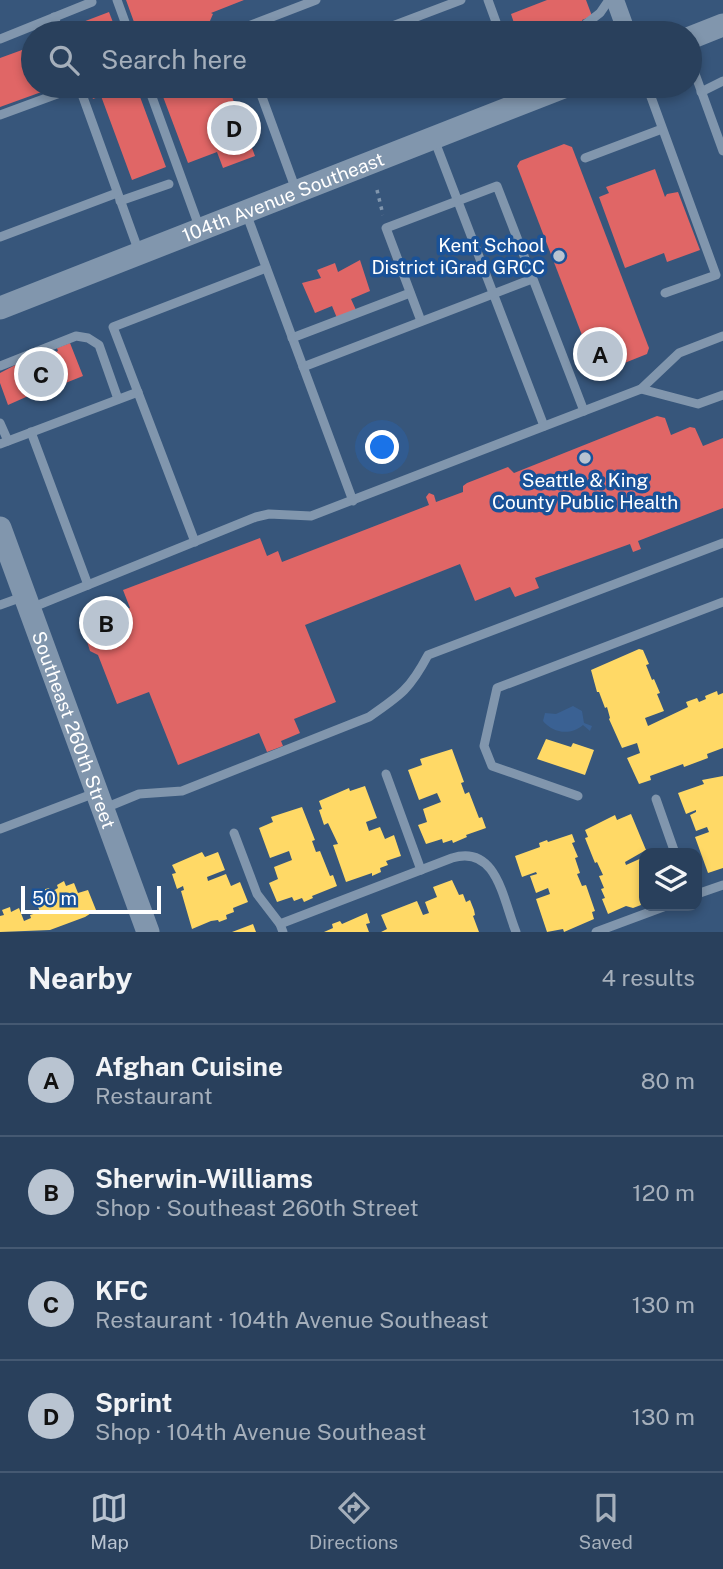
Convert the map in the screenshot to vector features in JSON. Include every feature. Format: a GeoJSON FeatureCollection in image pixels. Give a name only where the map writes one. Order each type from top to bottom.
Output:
{"type":"FeatureCollection","features":[{"type":"Feature","properties":{"kind":"street"},"geometry":{"type":"LineString","coordinates":[[615,0],[623,21]]}},
{"type":"Feature","properties":{"kind":"street"},"geometry":{"type":"LineString","coordinates":[[702,33],[723,24]]}},
{"type":"Feature","properties":{"kind":"street","name":"104th Avenue Southeast"},"geometry":{"type":"LineString","coordinates":[[0,307],[536,98]]}},
{"type":"Feature","properties":{"kind":"street","name":"Southeast 260th Street"},"geometry":{"type":"LineString","coordinates":[[0,528],[148,932]]}},
{"type":"Feature","properties":{"kind":"lane"},"geometry":{"type":"LineString","coordinates":[[117,0],[125,21]]}},
{"type":"Feature","properties":{"kind":"lane"},"geometry":{"type":"LineString","coordinates":[[261,21],[316,0]]}},
{"type":"Feature","properties":{"kind":"lane"},"geometry":{"type":"LineString","coordinates":[[406,21],[461,0]]}},
{"type":"Feature","properties":{"kind":"lane"},"geometry":{"type":"LineString","coordinates":[[488,0],[496,21]]}},
{"type":"Feature","properties":{"kind":"lane"},"geometry":{"type":"LineString","coordinates":[[590,21],[600,13],[609,0]]}},
{"type":"Feature","properties":{"kind":"lane"},"geometry":{"type":"LineString","coordinates":[[44,21],[92,2]]}},
{"type":"Feature","properties":{"kind":"lane"},"geometry":{"type":"LineString","coordinates":[[54,17],[56,21]]}},
{"type":"Feature","properties":{"kind":"lane"},"geometry":{"type":"LineString","coordinates":[[0,39],[21,30]]}},
{"type":"Feature","properties":{"kind":"lane"},"geometry":{"type":"LineString","coordinates":[[702,91],[723,80]]}},
{"type":"Feature","properties":{"kind":"lane"},"geometry":{"type":"LineString","coordinates":[[702,95],[723,152]]}},
{"type":"Feature","properties":{"kind":"lane"},"geometry":{"type":"LineString","coordinates":[[0,116],[47,98]]}},
{"type":"Feature","properties":{"kind":"lane"},"geometry":{"type":"LineString","coordinates":[[83,98],[139,253]]}},
{"type":"Feature","properties":{"kind":"lane"},"geometry":{"type":"LineString","coordinates":[[152,98],[200,229]]}},
{"type":"Feature","properties":{"kind":"lane"},"geometry":{"type":"LineString","coordinates":[[262,98],[297,191]]}},
{"type":"Feature","properties":{"kind":"lane"},"geometry":{"type":"LineString","coordinates":[[651,98],[716,275],[665,293]]}},
{"type":"Feature","properties":{"kind":"lane"},"geometry":{"type":"LineString","coordinates":[[585,158],[662,129]]}},
{"type":"Feature","properties":{"kind":"lane"},"geometry":{"type":"LineString","coordinates":[[434,138],[544,426]]}},
{"type":"Feature","properties":{"kind":"lane"},"geometry":{"type":"LineString","coordinates":[[0,237],[119,197],[169,184]]}},
{"type":"Feature","properties":{"kind":"lane"},"geometry":{"type":"LineString","coordinates":[[421,321],[386,228],[497,186],[583,411]]}},
{"type":"Feature","properties":{"kind":"lane"},"geometry":{"type":"LineString","coordinates":[[245,212],[352,500]]}},
{"type":"Feature","properties":{"kind":"lane"},"geometry":{"type":"LineString","coordinates":[[195,542],[113,327],[266,268]]}},
{"type":"Feature","properties":{"kind":"lane"},"geometry":{"type":"LineString","coordinates":[[303,367],[532,279]]}},
{"type":"Feature","properties":{"kind":"lane"},"geometry":{"type":"LineString","coordinates":[[292,338],[410,293]]}},
{"type":"Feature","properties":{"kind":"lane"},"geometry":{"type":"LineString","coordinates":[[0,366],[76,336],[88,338],[99,345],[118,399]]}},
{"type":"Feature","properties":{"kind":"lane"},"geometry":{"type":"LineString","coordinates":[[0,605],[27,602],[88,585],[256,517],[269,514],[311,516],[641,389],[679,353],[723,336]]}},
{"type":"Feature","properties":{"kind":"lane"},"geometry":{"type":"LineString","coordinates":[[641,389],[698,404],[723,395]]}},
{"type":"Feature","properties":{"kind":"lane"},"geometry":{"type":"LineString","coordinates":[[0,422],[4,443],[138,392]]}},
{"type":"Feature","properties":{"kind":"lane"},"geometry":{"type":"LineString","coordinates":[[31,432],[88,585]]}},
{"type":"Feature","properties":{"kind":"lane"},"geometry":{"type":"LineString","coordinates":[[0,829],[100,801],[152,791],[182,791],[369,717],[412,683],[428,655],[723,543]]}},
{"type":"Feature","properties":{"kind":"lane"},"geometry":{"type":"LineString","coordinates":[[578,796],[492,766],[484,746],[497,688],[723,602]]}},
{"type":"Feature","properties":{"kind":"lane"},"geometry":{"type":"LineString","coordinates":[[386,774],[421,870]]}},
{"type":"Feature","properties":{"kind":"lane"},"geometry":{"type":"LineString","coordinates":[[656,799],[674,848]]}},
{"type":"Feature","properties":{"kind":"lane"},"geometry":{"type":"LineString","coordinates":[[234,833],[257,894],[281,928],[421,870],[462,855],[472,855],[491,868],[516,932]]}},
{"type":"Feature","properties":{"kind":"lane"},"geometry":{"type":"LineString","coordinates":[[702,892],[723,885]]}},
{"type":"Feature","properties":{"kind":"lane"},"geometry":{"type":"LineString","coordinates":[[596,932],[653,911]]}},
{"type":"Feature","properties":{"kind":"path"},"geometry":{"type":"LineString","coordinates":[[377,190],[383,216]]}},
{"type":"Feature","properties":{"kind":"water"},"geometry":{"type":"Polygon","coordinates":[[[573,706],[582,711],[584,723],[592,726],[590,731],[583,725],[573,731],[562,732],[543,721],[545,713],[556,714],[573,706]]]}},
{"type":"Feature","properties":{"kind":"building: Homes"},"geometry":{"type":"Polygon","coordinates":[[[639,649],[643,650],[649,664],[646,665],[660,693],[657,694],[664,711],[645,718],[648,726],[688,707],[686,702],[697,698],[699,702],[717,691],[718,695],[723,693],[723,748],[707,754],[708,758],[650,776],[651,780],[639,784],[627,758],[640,753],[637,743],[622,748],[609,719],[607,707],[605,708],[597,692],[591,670],[639,649]]]}},
{"type":"Feature","properties":{"kind":"building: Homes"},"geometry":{"type":"Polygon","coordinates":[[[546,739],[571,747],[573,743],[594,750],[585,775],[537,759],[546,739]]]}},
{"type":"Feature","properties":{"kind":"building: Homes"},"geometry":{"type":"Polygon","coordinates":[[[452,749],[464,782],[461,783],[465,794],[469,792],[486,828],[453,843],[452,840],[443,843],[442,839],[426,844],[418,825],[427,822],[423,809],[441,802],[437,793],[419,800],[408,770],[422,765],[420,759],[452,749]]]}},
{"type":"Feature","properties":{"kind":"building: Homes"},"geometry":{"type":"Polygon","coordinates":[[[723,776],[723,868],[708,873],[702,848],[699,848],[695,837],[709,832],[707,827],[696,831],[690,815],[696,810],[686,814],[678,793],[704,784],[702,780],[723,776]]]}},
{"type":"Feature","properties":{"kind":"building: Homes"},"geometry":{"type":"Polygon","coordinates":[[[365,786],[377,818],[366,822],[369,831],[380,827],[385,839],[394,835],[401,856],[386,861],[388,865],[380,868],[381,872],[346,882],[333,845],[338,844],[328,823],[324,825],[319,801],[349,788],[350,791],[365,786]]]}},
{"type":"Feature","properties":{"kind":"building: Homes"},"geometry":{"type":"Polygon","coordinates":[[[302,807],[315,840],[312,841],[316,852],[320,851],[337,886],[304,902],[302,898],[294,901],[292,897],[277,902],[269,883],[278,879],[274,867],[292,860],[289,851],[270,858],[259,828],[273,822],[271,817],[302,807]]]}},
{"type":"Feature","properties":{"kind":"building: Homes"},"geometry":{"type":"Polygon","coordinates":[[[631,814],[645,848],[639,848],[639,854],[625,862],[626,865],[639,859],[639,906],[633,908],[626,906],[608,914],[602,899],[605,898],[601,889],[604,888],[599,876],[603,875],[585,838],[588,837],[585,830],[615,815],[617,820],[631,814]]]}},
{"type":"Feature","properties":{"kind":"building: Homes"},"geometry":{"type":"Polygon","coordinates":[[[572,834],[580,873],[577,874],[582,886],[586,885],[595,911],[592,912],[594,919],[564,932],[563,929],[547,932],[536,899],[550,894],[548,888],[536,893],[530,876],[537,874],[536,872],[522,877],[515,856],[540,847],[539,843],[572,834]]]}},
{"type":"Feature","properties":{"kind":"building: Homes"},"geometry":{"type":"Polygon","coordinates":[[[202,852],[205,857],[218,852],[225,870],[207,877],[208,881],[226,874],[231,886],[240,882],[248,902],[233,908],[234,912],[226,915],[227,919],[211,921],[192,929],[181,891],[184,890],[183,886],[177,889],[172,874],[176,873],[172,865],[202,852]]]}},
{"type":"Feature","properties":{"kind":"building: Homes"},"geometry":{"type":"Polygon","coordinates":[[[452,880],[459,895],[463,894],[466,902],[470,900],[479,932],[381,932],[387,929],[381,915],[417,901],[423,915],[429,913],[425,902],[437,897],[433,887],[452,880]]]}},
{"type":"Feature","properties":{"kind":"building: Homes"},"geometry":{"type":"Polygon","coordinates":[[[64,881],[66,886],[74,883],[78,893],[88,890],[96,910],[50,930],[0,932],[0,916],[4,915],[2,910],[10,907],[11,912],[19,908],[24,921],[31,918],[30,915],[40,912],[35,899],[44,895],[42,890],[49,888],[51,892],[64,881]]]}},
{"type":"Feature","properties":{"kind":"building: Homes"},"geometry":{"type":"Polygon","coordinates":[[[367,913],[370,923],[366,924],[369,932],[324,932],[333,928],[332,924],[340,921],[342,924],[367,913]]]}},
{"type":"Feature","properties":{"kind":"building: Homes"},"geometry":{"type":"Polygon","coordinates":[[[253,924],[256,932],[232,932],[253,924]]]}},
{"type":"Feature","properties":{"kind":"building: Shops"},"geometry":{"type":"Polygon","coordinates":[[[126,0],[244,0],[211,13],[213,14],[210,21],[134,21],[126,0]]]}},
{"type":"Feature","properties":{"kind":"building: Shops"},"geometry":{"type":"Polygon","coordinates":[[[547,0],[586,0],[592,16],[582,21],[513,21],[511,14],[547,0]]]}},
{"type":"Feature","properties":{"kind":"building: Shops"},"geometry":{"type":"Polygon","coordinates":[[[109,12],[112,21],[85,21],[109,12]]]}},
{"type":"Feature","properties":{"kind":"building: Shops"},"geometry":{"type":"Polygon","coordinates":[[[21,50],[21,98],[25,98],[0,107],[0,58],[21,50]]]}},
{"type":"Feature","properties":{"kind":"building: Shops"},"geometry":{"type":"Polygon","coordinates":[[[102,98],[140,98],[166,167],[132,180],[102,98]]]}},
{"type":"Feature","properties":{"kind":"building: Shops"},"geometry":{"type":"Polygon","coordinates":[[[164,98],[232,98],[234,102],[227,104],[232,116],[239,113],[255,156],[223,168],[217,152],[188,163],[164,98]]]}},
{"type":"Feature","properties":{"kind":"building: Shops"},"geometry":{"type":"Polygon","coordinates":[[[564,144],[572,147],[649,348],[647,354],[602,372],[595,369],[517,166],[520,161],[564,144]]]}},
{"type":"Feature","properties":{"kind":"building: Shops"},"geometry":{"type":"Polygon","coordinates":[[[655,169],[665,197],[678,192],[700,250],[667,262],[664,253],[625,268],[599,197],[609,193],[606,187],[655,169]]]}},
{"type":"Feature","properties":{"kind":"building: Shops"},"geometry":{"type":"Polygon","coordinates":[[[360,260],[370,291],[351,299],[356,310],[337,318],[332,306],[315,313],[302,283],[321,278],[317,270],[335,263],[338,272],[360,260]]]}},
{"type":"Feature","properties":{"kind":"building: Shops"},"geometry":{"type":"Polygon","coordinates":[[[70,343],[83,376],[37,397],[35,393],[8,405],[0,383],[0,373],[23,361],[24,365],[35,361],[33,357],[39,355],[40,359],[70,343]]]}},
{"type":"Feature","properties":{"kind":"building: Shops"},"geometry":{"type":"Polygon","coordinates":[[[657,416],[665,418],[671,435],[690,427],[695,428],[703,446],[723,438],[723,508],[638,541],[641,549],[633,552],[630,544],[535,578],[539,588],[515,597],[510,587],[475,601],[460,564],[305,625],[336,702],[294,719],[300,733],[281,741],[283,746],[267,752],[259,733],[178,765],[149,692],[117,704],[98,655],[90,651],[81,622],[117,606],[119,612],[130,608],[123,590],[260,538],[267,556],[278,551],[282,562],[429,505],[426,497],[429,493],[434,495],[436,502],[463,492],[463,486],[467,483],[508,467],[514,473],[657,416]]]}},
{"type":"Feature","properties":{"kind":"place","name":"Sprint"},"geometry":{"type":"Point","coordinates":[234,128]}},
{"type":"Feature","properties":{"kind":"place","name":"Kent School District iGrad GRCC"},"geometry":{"type":"Point","coordinates":[559,256]}},
{"type":"Feature","properties":{"kind":"place","name":"Afghan Cuisine"},"geometry":{"type":"Point","coordinates":[600,354]}},
{"type":"Feature","properties":{"kind":"place","name":"KFC"},"geometry":{"type":"Point","coordinates":[41,374]}},
{"type":"Feature","properties":{"kind":"place","name":"Seattle & King County Public Health"},"geometry":{"type":"Point","coordinates":[585,458]}},
{"type":"Feature","properties":{"kind":"place","name":"Sherwin-Williams"},"geometry":{"type":"Point","coordinates":[106,623]}}]}
